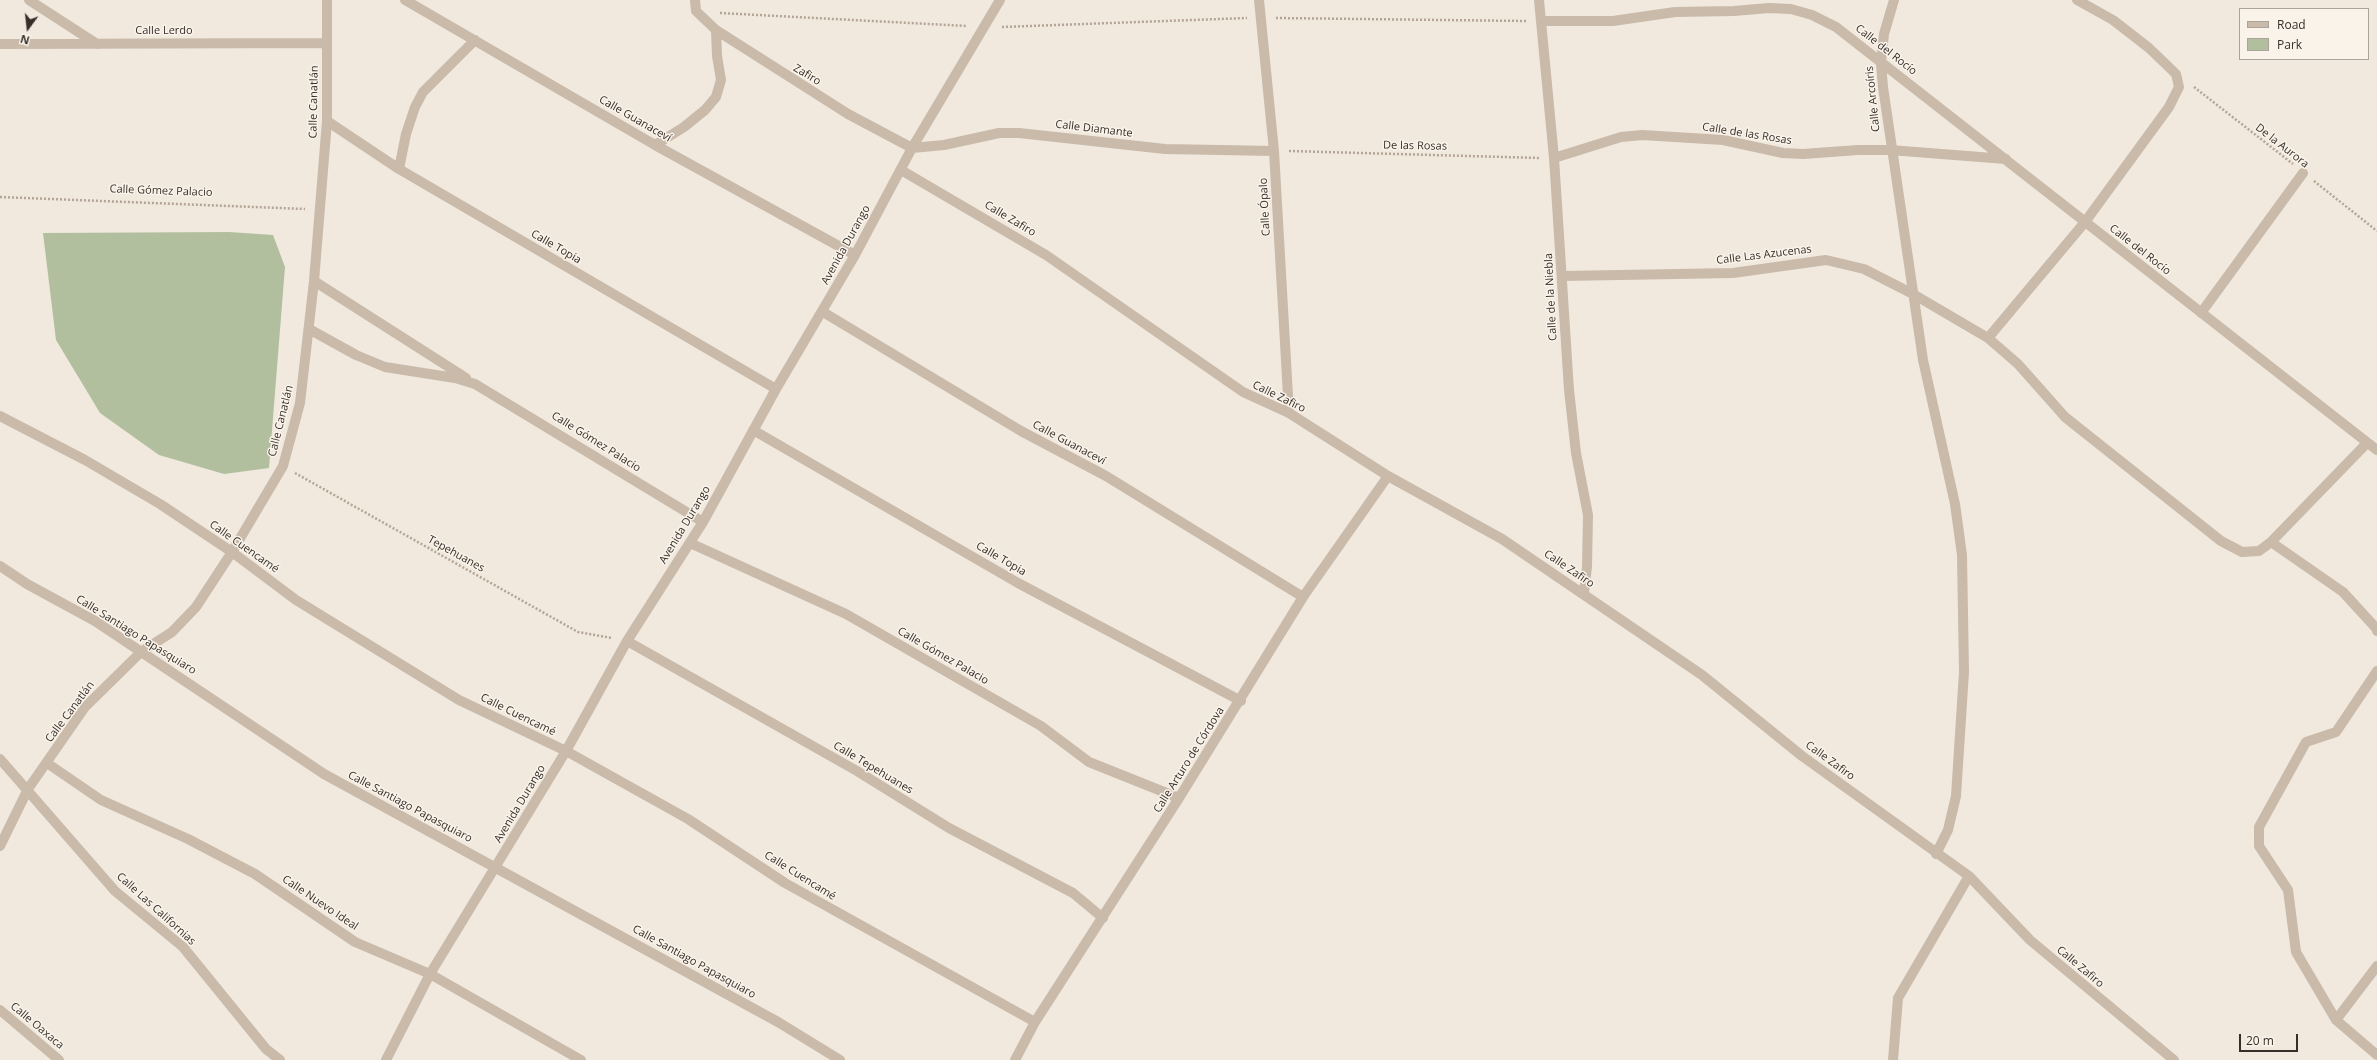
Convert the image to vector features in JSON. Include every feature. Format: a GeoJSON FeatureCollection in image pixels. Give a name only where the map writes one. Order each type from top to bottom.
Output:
{"type":"FeatureCollection","features":[{"type":"Feature","properties":{"kind":"street"},"geometry":{"type":"LineString","coordinates":[[29,0],[97,44]]}},
{"type":"Feature","properties":{"kind":"street","name":"Calle Canatlán"},"geometry":{"type":"LineString","coordinates":[[0,846],[28,789],[85,707],[141,652],[172,632],[196,607],[232,552],[283,466],[300,403],[321,210],[327,121],[327,0]]}},
{"type":"Feature","properties":{"kind":"street","name":"Calle Guanaceví"},"geometry":{"type":"LineString","coordinates":[[405,0],[655,145],[855,255]]}},
{"type":"Feature","properties":{"kind":"street","name":"Zafiro"},"geometry":{"type":"LineString","coordinates":[[695,0],[696,11],[716,30],[848,114],[912,148]]}},
{"type":"Feature","properties":{"kind":"street","name":"Avenida Durango"},"geometry":{"type":"LineString","coordinates":[[386,1060],[430,974],[566,751],[627,641],[703,522],[776,389],[823,312],[855,255],[912,148],[1000,0]]}},
{"type":"Feature","properties":{"kind":"street","name":"Calle Ópalo"},"geometry":{"type":"LineString","coordinates":[[1259,0],[1274,151],[1289,413]]}},
{"type":"Feature","properties":{"kind":"street","name":"Calle de la Niebla"},"geometry":{"type":"LineString","coordinates":[[1539,0],[1554,158],[1563,276],[1569,390],[1576,454],[1588,516],[1587,567],[1584,592]]}},
{"type":"Feature","properties":{"kind":"street","name":"Calle Arcoíris"},"geometry":{"type":"LineString","coordinates":[[1894,0],[1884,34],[1881,63],[1890,150],[1923,360],[1955,504],[1962,555],[1964,672],[1956,796],[1948,830],[1936,854]]}},
{"type":"Feature","properties":{"kind":"street"},"geometry":{"type":"LineString","coordinates":[[1988,338],[2085,222],[2178,94],[2180,87],[2176,74],[2149,48],[2113,20],[2077,0]]}},
{"type":"Feature","properties":{"kind":"street","name":"Calle del Rocío"},"geometry":{"type":"LineString","coordinates":[[1542,21],[1613,20],[1675,12],[1791,9],[1812,15],[1836,27],[2201,314],[2377,450]]}},
{"type":"Feature","properties":{"kind":"street"},"geometry":{"type":"LineString","coordinates":[[655,145],[684,127],[705,110],[716,97],[721,80],[717,56],[716,30]]}},
{"type":"Feature","properties":{"kind":"street"},"geometry":{"type":"LineString","coordinates":[[399,169],[406,134],[415,107],[423,92],[474,40]]}},
{"type":"Feature","properties":{"kind":"street","name":"Calle Lerdo"},"geometry":{"type":"LineString","coordinates":[[0,44],[327,43]]}},
{"type":"Feature","properties":{"kind":"street","name":"Calle Topia"},"geometry":{"type":"LineString","coordinates":[[327,121],[399,169],[776,389]]}},
{"type":"Feature","properties":{"kind":"street","name":"Calle Diamante"},"geometry":{"type":"LineString","coordinates":[[912,148],[944,145],[999,133],[1012,133],[1165,149],[1274,151]]}},
{"type":"Feature","properties":{"kind":"street","name":"Calle de las Rosas"},"geometry":{"type":"LineString","coordinates":[[1554,158],[1621,137],[1642,135],[1723,140],[1783,153],[1803,154],[1858,150],[1890,150],[2006,160]]}},
{"type":"Feature","properties":{"kind":"street","name":"Calle Zafiro"},"geometry":{"type":"LineString","coordinates":[[901,170],[1046,255],[1242,392],[1289,413],[1388,476],[1502,539],[1584,592],[1702,675],[1802,756],[1936,854],[1969,876],[2030,940],[2174,1060]]}},
{"type":"Feature","properties":{"kind":"street"},"geometry":{"type":"LineString","coordinates":[[2201,314],[2303,173]]}},
{"type":"Feature","properties":{"kind":"street","name":"Calle Las Azucenas"},"geometry":{"type":"LineString","coordinates":[[1563,276],[1733,273],[1826,260],[1864,269],[1913,294],[1988,338],[2018,364],[2065,417],[2221,541],[2242,552],[2259,551],[2271,542],[2367,443]]}},
{"type":"Feature","properties":{"kind":"street","name":"Calle Gómez Palacio"},"geometry":{"type":"LineString","coordinates":[[314,281],[475,384],[703,522]]}},
{"type":"Feature","properties":{"kind":"street","name":"Calle Guanaceví"},"geometry":{"type":"LineString","coordinates":[[823,312],[1021,431],[1106,476],[1303,597]]}},
{"type":"Feature","properties":{"kind":"street","name":"Calle Gómez Palacio"},"geometry":{"type":"LineString","coordinates":[[309,329],[356,355],[385,367],[455,378],[475,384]]}},
{"type":"Feature","properties":{"kind":"street","name":"Calle Cuencamé"},"geometry":{"type":"LineString","coordinates":[[0,416],[85,460],[153,500],[232,552],[296,600],[460,700],[566,751],[709,831],[785,883],[1035,1022]]}},
{"type":"Feature","properties":{"kind":"street","name":"Calle Topia"},"geometry":{"type":"LineString","coordinates":[[753,430],[1018,583],[1240,701]]}},
{"type":"Feature","properties":{"kind":"street","name":"Calle Arturo de Córdova"},"geometry":{"type":"LineString","coordinates":[[1015,1060],[1035,1022],[1179,798],[1303,597],[1388,476]]}},
{"type":"Feature","properties":{"kind":"street"},"geometry":{"type":"LineString","coordinates":[[2271,542],[2343,592],[2376,628],[2377,631]]}},
{"type":"Feature","properties":{"kind":"street","name":"Calle Gómez Palacio"},"geometry":{"type":"LineString","coordinates":[[690,543],[846,614],[1041,726],[1089,762],[1179,798]]}},
{"type":"Feature","properties":{"kind":"street","name":"Calle Santiago Papasquiaro"},"geometry":{"type":"LineString","coordinates":[[0,566],[26,584],[95,621],[324,774],[778,1022],[840,1060]]}},
{"type":"Feature","properties":{"kind":"street","name":"Calle Tepehuanes"},"geometry":{"type":"LineString","coordinates":[[627,641],[857,771],[949,828],[1074,893],[1103,918]]}},
{"type":"Feature","properties":{"kind":"street"},"geometry":{"type":"LineString","coordinates":[[2377,671],[2336,732],[2306,742],[2259,827],[2258,846],[2288,890],[2296,952],[2336,1020],[2377,1055]]}},
{"type":"Feature","properties":{"kind":"street","name":"Calle Las Californias"},"geometry":{"type":"LineString","coordinates":[[0,759],[28,789],[115,891],[183,947],[266,1049],[280,1060]]}},
{"type":"Feature","properties":{"kind":"street","name":"Calle Nuevo Ideal"},"geometry":{"type":"LineString","coordinates":[[47,763],[101,800],[188,839],[255,874],[355,942],[430,974],[581,1060]]}},
{"type":"Feature","properties":{"kind":"street"},"geometry":{"type":"LineString","coordinates":[[1893,1060],[1898,998],[1969,876]]}},
{"type":"Feature","properties":{"kind":"street"},"geometry":{"type":"LineString","coordinates":[[2336,1020],[2377,966]]}},
{"type":"Feature","properties":{"kind":"street","name":"Calle Oaxaca"},"geometry":{"type":"LineString","coordinates":[[0,1010],[59,1060]]}},
{"type":"Feature","properties":{"kind":"path"},"geometry":{"type":"LineString","coordinates":[[1260,18],[1542,21]]}},
{"type":"Feature","properties":{"kind":"path","name":"De la Aurora"},"geometry":{"type":"LineString","coordinates":[[2176,74],[2377,231]]}},
{"type":"Feature","properties":{"kind":"path","name":"De las Rosas"},"geometry":{"type":"LineString","coordinates":[[1274,151],[1554,158]]}},
{"type":"Feature","properties":{"kind":"path","name":"Calle Gómez Palacio"},"geometry":{"type":"LineString","coordinates":[[0,197],[321,210]]}},
{"type":"Feature","properties":{"kind":"path","name":"Tepehuanes"},"geometry":{"type":"LineString","coordinates":[[283,466],[578,632],[627,641]]}},
{"type":"Feature","properties":{"kind":"green space"},"geometry":{"type":"Polygon","coordinates":[[[229,232],[273,235],[285,267],[269,468],[224,474],[159,455],[100,413],[56,340],[43,233],[229,232]]]}}]}
